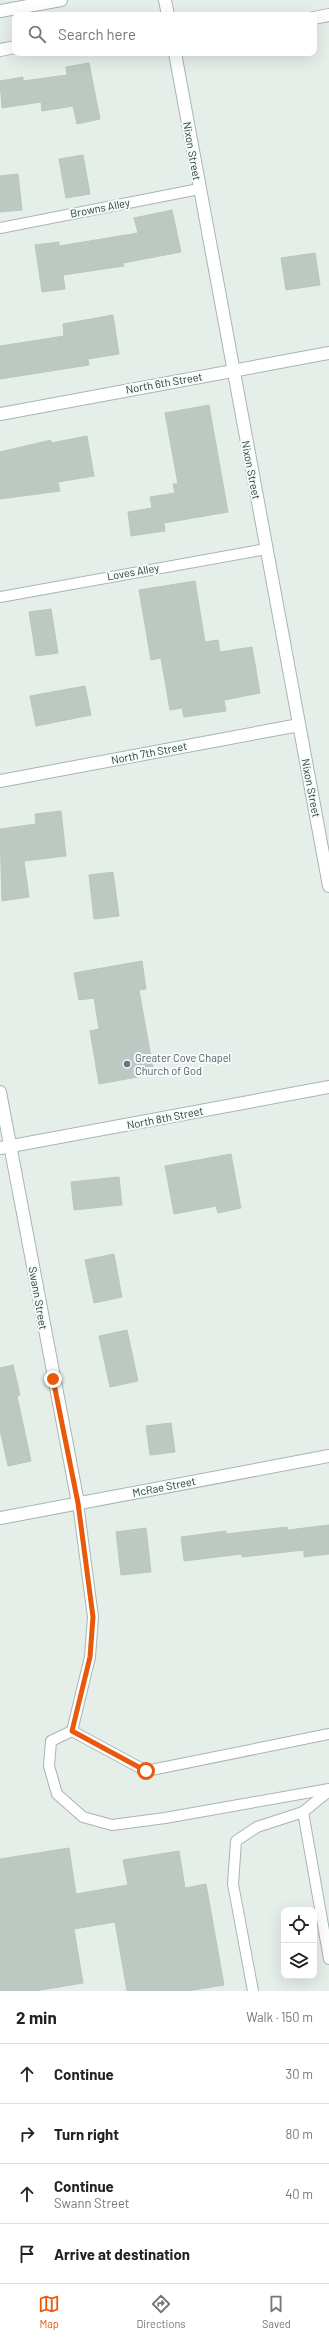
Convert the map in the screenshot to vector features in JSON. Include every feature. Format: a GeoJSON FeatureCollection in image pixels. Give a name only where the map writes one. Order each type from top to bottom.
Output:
{"type":"FeatureCollection","features":[{"type":"Feature","properties":{"kind":"street"},"geometry":{"type":"LineString","coordinates":[[0,11],[61,0]]}},
{"type":"Feature","properties":{"kind":"street"},"geometry":{"type":"LineString","coordinates":[[165,0],[167,12]]}},
{"type":"Feature","properties":{"kind":"street"},"geometry":{"type":"LineString","coordinates":[[317,18],[329,16]]}},
{"type":"Feature","properties":{"kind":"street"},"geometry":{"type":"LineString","coordinates":[[0,50],[12,48]]}},
{"type":"Feature","properties":{"kind":"street","name":"Nixon Street"},"geometry":{"type":"LineString","coordinates":[[176,56],[329,886]]}},
{"type":"Feature","properties":{"kind":"street","name":"North 6th Street"},"geometry":{"type":"LineString","coordinates":[[0,414],[329,353]]}},
{"type":"Feature","properties":{"kind":"street","name":"North 7th Street"},"geometry":{"type":"LineString","coordinates":[[0,781],[299,725]]}},
{"type":"Feature","properties":{"kind":"street","name":"North 8th Street"},"geometry":{"type":"LineString","coordinates":[[5,1147],[329,1087]]}},
{"type":"Feature","properties":{"kind":"street","name":"Swann Street"},"geometry":{"type":"LineString","coordinates":[[0,1092],[5,1147],[78,1503]]}},
{"type":"Feature","properties":{"kind":"street","name":"McRae Street"},"geometry":{"type":"LineString","coordinates":[[0,1518],[329,1456]]}},
{"type":"Feature","properties":{"kind":"lane","name":"Browns Alley"},"geometry":{"type":"LineString","coordinates":[[0,228],[199,189]]}},
{"type":"Feature","properties":{"kind":"lane","name":"Loves Alley"},"geometry":{"type":"LineString","coordinates":[[0,597],[266,549]]}},
{"type":"Feature","properties":{"kind":"lane"},"geometry":{"type":"LineString","coordinates":[[72,1731],[90,1657],[93,1617],[78,1503]]}},
{"type":"Feature","properties":{"kind":"lane"},"geometry":{"type":"LineString","coordinates":[[72,1731],[146,1771],[329,1734]]}},
{"type":"Feature","properties":{"kind":"lane"},"geometry":{"type":"LineString","coordinates":[[72,1731],[51,1741],[49,1766],[57,1794],[83,1817],[112,1825],[165,1818],[329,1790]]}},
{"type":"Feature","properties":{"kind":"lane"},"geometry":{"type":"LineString","coordinates":[[253,1991],[233,1884],[236,1841],[257,1827],[304,1812],[329,1790]]}},
{"type":"Feature","properties":{"kind":"lane"},"geometry":{"type":"LineString","coordinates":[[304,1812],[329,1960]]}},
{"type":"Feature","properties":{"kind":"building"},"geometry":{"type":"Polygon","coordinates":[[[89,63],[100,119],[77,124],[73,106],[42,111],[41,102],[2,108],[0,81],[23,77],[23,81],[67,75],[66,67],[89,63]]]}},
{"type":"Feature","properties":{"kind":"building"},"geometry":{"type":"Polygon","coordinates":[[[83,155],[90,194],[66,198],[59,159],[83,155]]]}},
{"type":"Feature","properties":{"kind":"building"},"geometry":{"type":"Polygon","coordinates":[[[18,174],[22,210],[0,212],[0,176],[18,174]]]}},
{"type":"Feature","properties":{"kind":"building"},"geometry":{"type":"Polygon","coordinates":[[[172,210],[181,252],[123,263],[124,266],[63,275],[65,289],[42,292],[35,245],[59,242],[59,246],[138,233],[134,218],[172,210]]]}},
{"type":"Feature","properties":{"kind":"building"},"geometry":{"type":"Polygon","coordinates":[[[315,253],[320,285],[286,290],[281,258],[315,253]]]}},
{"type":"Feature","properties":{"kind":"building"},"geometry":{"type":"Polygon","coordinates":[[[113,315],[119,354],[88,359],[89,365],[0,379],[0,346],[64,336],[63,324],[113,315]]]}},
{"type":"Feature","properties":{"kind":"building"},"geometry":{"type":"Polygon","coordinates":[[[209,405],[228,512],[164,523],[165,531],[131,536],[128,512],[152,508],[150,497],[175,493],[173,484],[178,484],[165,413],[209,405]]]}},
{"type":"Feature","properties":{"kind":"building"},"geometry":{"type":"Polygon","coordinates":[[[87,436],[94,476],[58,482],[60,491],[0,499],[0,452],[51,440],[51,443],[87,436]]]}},
{"type":"Feature","properties":{"kind":"building"},"geometry":{"type":"Polygon","coordinates":[[[195,581],[205,642],[218,640],[220,652],[252,647],[260,693],[224,700],[226,711],[184,717],[182,708],[170,710],[161,658],[151,660],[139,590],[195,581]]]}},
{"type":"Feature","properties":{"kind":"building"},"geometry":{"type":"Polygon","coordinates":[[[51,609],[58,653],[36,656],[29,612],[51,609]]]}},
{"type":"Feature","properties":{"kind":"building"},"geometry":{"type":"Polygon","coordinates":[[[85,686],[91,715],[36,726],[30,696],[85,686]]]}},
{"type":"Feature","properties":{"kind":"building"},"geometry":{"type":"Polygon","coordinates":[[[61,811],[66,856],[24,861],[29,897],[2,901],[0,829],[36,824],[35,814],[61,811]]]}},
{"type":"Feature","properties":{"kind":"building"},"geometry":{"type":"Polygon","coordinates":[[[113,872],[119,916],[94,919],[89,875],[113,872]]]}},
{"type":"Feature","properties":{"kind":"building"},"geometry":{"type":"Polygon","coordinates":[[[142,961],[146,989],[139,990],[154,1074],[99,1084],[90,1031],[99,1029],[94,998],[79,1000],[74,973],[142,961]]]}},
{"type":"Feature","properties":{"kind":"building"},"geometry":{"type":"Polygon","coordinates":[[[231,1154],[241,1208],[218,1213],[216,1206],[174,1214],[165,1166],[231,1154]]]}},
{"type":"Feature","properties":{"kind":"building"},"geometry":{"type":"Polygon","coordinates":[[[119,1177],[122,1205],[74,1210],[71,1182],[119,1177]]]}},
{"type":"Feature","properties":{"kind":"building"},"geometry":{"type":"Polygon","coordinates":[[[114,1254],[122,1297],[94,1303],[85,1260],[114,1254]]]}},
{"type":"Feature","properties":{"kind":"building"},"geometry":{"type":"Polygon","coordinates":[[[127,1330],[138,1381],[110,1387],[99,1336],[127,1330]]]}},
{"type":"Feature","properties":{"kind":"building"},"geometry":{"type":"Polygon","coordinates":[[[13,1365],[20,1395],[17,1396],[31,1461],[8,1466],[0,1430],[0,1368],[13,1365]]]}},
{"type":"Feature","properties":{"kind":"building"},"geometry":{"type":"Polygon","coordinates":[[[171,1423],[175,1452],[150,1455],[146,1426],[171,1423]]]}},
{"type":"Feature","properties":{"kind":"building"},"geometry":{"type":"Polygon","coordinates":[[[329,1525],[329,1554],[304,1557],[304,1550],[242,1557],[242,1554],[184,1561],[181,1537],[226,1531],[226,1534],[287,1527],[288,1530],[329,1525]]]}},
{"type":"Feature","properties":{"kind":"building"},"geometry":{"type":"Polygon","coordinates":[[[146,1528],[151,1572],[121,1575],[116,1532],[146,1528]]]}},
{"type":"Feature","properties":{"kind":"building"},"geometry":{"type":"Polygon","coordinates":[[[69,1848],[76,1894],[128,1885],[123,1860],[179,1851],[185,1888],[206,1884],[224,1985],[188,1991],[127,1991],[115,1922],[74,1929],[83,1983],[35,1991],[0,1991],[0,1859],[69,1848]]]}},
{"type":"Feature","properties":{"kind":"place","name":"Greater Cove Chapel Church of God"},"geometry":{"type":"Point","coordinates":[127,1064]}},
{"type":"Feature","properties":{"kind":"route"},"geometry":{"type":"LineString","coordinates":[[53,1379],[78,1503],[93,1617],[90,1657],[72,1731],[146,1771]]}}]}
